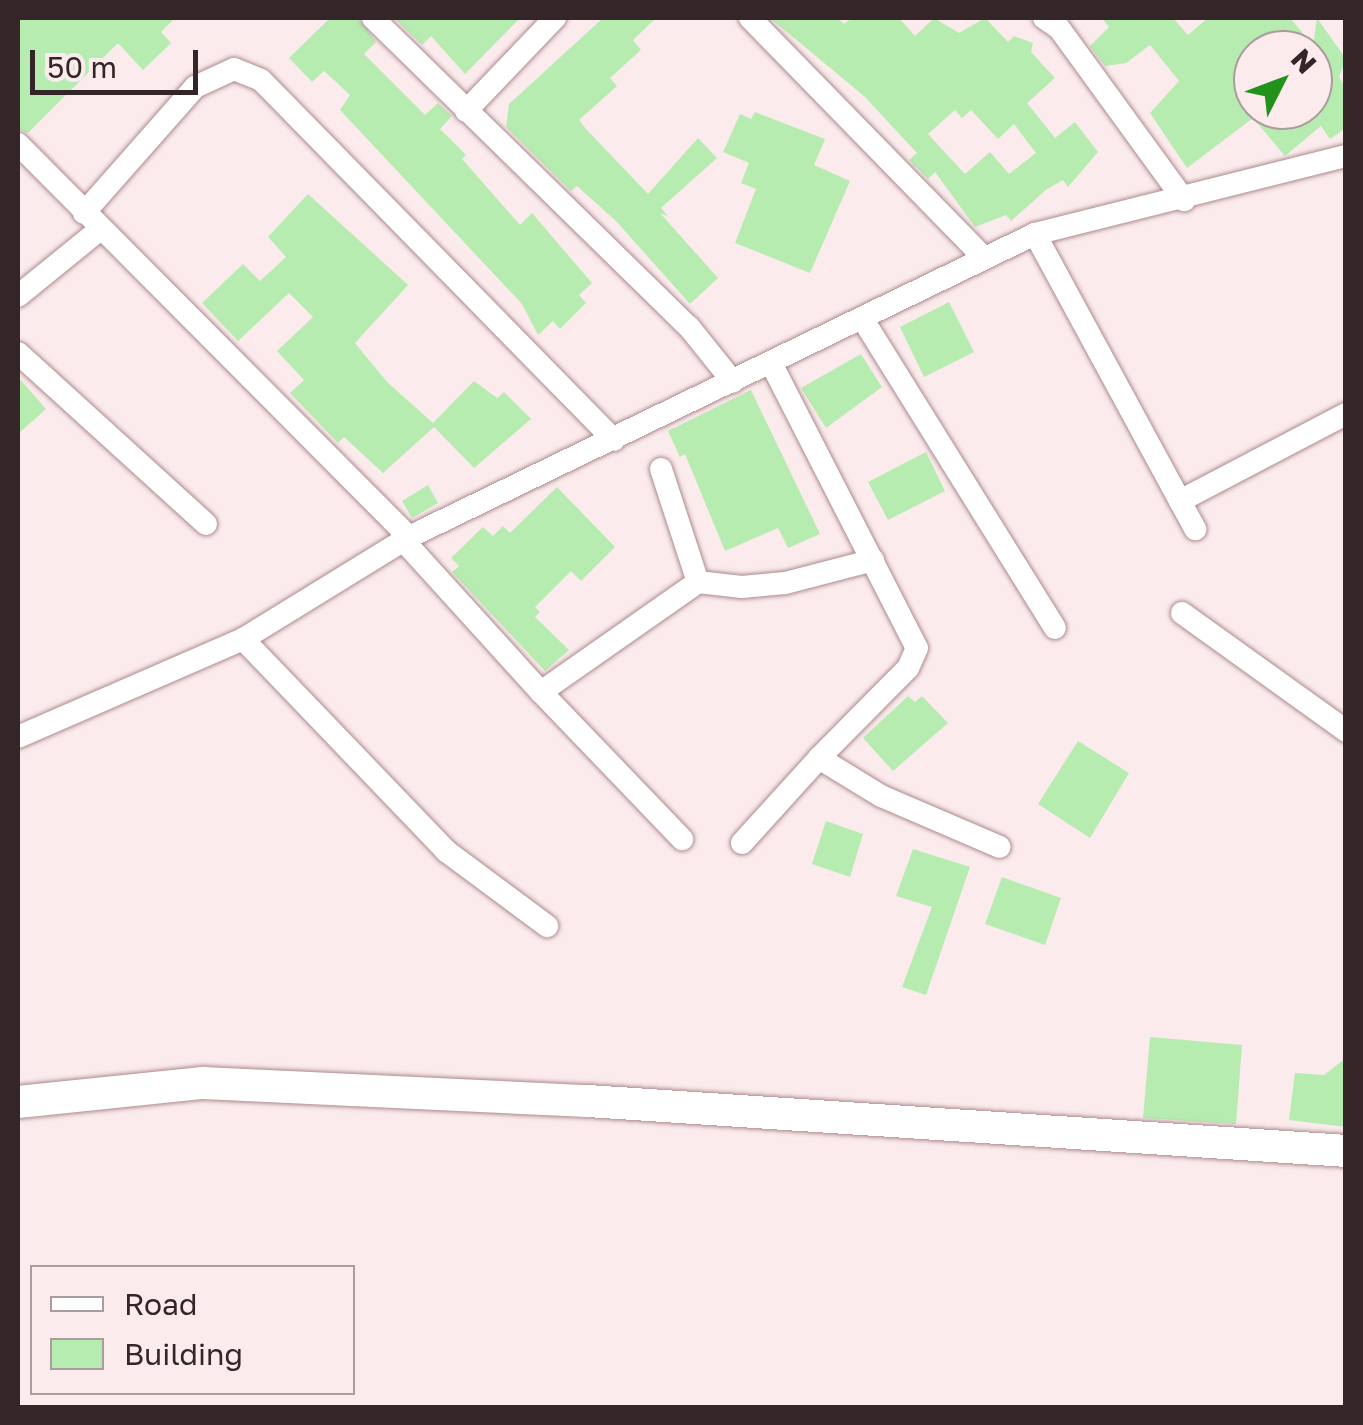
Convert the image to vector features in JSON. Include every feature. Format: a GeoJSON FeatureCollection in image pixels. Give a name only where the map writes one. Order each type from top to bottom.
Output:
{"type":"FeatureCollection","features":[{"type":"Feature","properties":{"kind":"street"},"geometry":{"type":"LineString","coordinates":[[374,18],[689,326],[733,382]]}},
{"type":"Feature","properties":{"kind":"street"},"geometry":{"type":"LineString","coordinates":[[466,111],[554,18]]}},
{"type":"Feature","properties":{"kind":"street"},"geometry":{"type":"LineString","coordinates":[[750,18],[984,258]]}},
{"type":"Feature","properties":{"kind":"street"},"geometry":{"type":"LineString","coordinates":[[1044,18],[1133,124],[1184,200]]}},
{"type":"Feature","properties":{"kind":"street"},"geometry":{"type":"LineString","coordinates":[[18,296],[91,222],[194,87],[234,69],[261,80],[614,440]]}},
{"type":"Feature","properties":{"kind":"street"},"geometry":{"type":"LineString","coordinates":[[18,144],[406,538],[541,692],[682,839]]}},
{"type":"Feature","properties":{"kind":"street"},"geometry":{"type":"LineString","coordinates":[[18,737],[243,640],[406,538],[1035,234],[1184,200],[1346,156]]}},
{"type":"Feature","properties":{"kind":"street"},"geometry":{"type":"LineString","coordinates":[[1035,234],[1196,529]]}},
{"type":"Feature","properties":{"kind":"street"},"geometry":{"type":"LineString","coordinates":[[862,318],[1056,628]]}},
{"type":"Feature","properties":{"kind":"street"},"geometry":{"type":"LineString","coordinates":[[18,353],[206,524]]}},
{"type":"Feature","properties":{"kind":"street"},"geometry":{"type":"LineString","coordinates":[[742,843],[908,668],[916,648],[771,363]]}},
{"type":"Feature","properties":{"kind":"street"},"geometry":{"type":"LineString","coordinates":[[1180,501],[1346,414]]}},
{"type":"Feature","properties":{"kind":"street"},"geometry":{"type":"LineString","coordinates":[[661,468],[698,582]]}},
{"type":"Feature","properties":{"kind":"street"},"geometry":{"type":"LineString","coordinates":[[541,692],[698,582],[742,588],[784,583],[872,560]]}},
{"type":"Feature","properties":{"kind":"street"},"geometry":{"type":"LineString","coordinates":[[1182,614],[1346,731]]}},
{"type":"Feature","properties":{"kind":"street"},"geometry":{"type":"LineString","coordinates":[[243,640],[446,851],[547,926]]}},
{"type":"Feature","properties":{"kind":"street"},"geometry":{"type":"LineString","coordinates":[[819,758],[880,796],[1000,846]]}},
{"type":"Feature","properties":{"kind":"street"},"geometry":{"type":"LineString","coordinates":[[18,1102],[203,1083],[588,1100],[1346,1151]]}},
{"type":"Feature","properties":{"kind":"building"},"geometry":{"type":"Polygon","coordinates":[[[18,18],[175,18],[161,32],[171,43],[143,70],[118,43],[28,133],[18,129],[18,18]]]}},
{"type":"Feature","properties":{"kind":"building"},"geometry":{"type":"Polygon","coordinates":[[[330,18],[358,18],[376,42],[364,54],[425,115],[438,103],[452,116],[440,129],[466,155],[462,159],[520,225],[532,213],[592,283],[579,295],[586,303],[560,329],[553,321],[538,335],[522,304],[340,110],[350,95],[324,71],[312,82],[289,58],[330,18]]]}},
{"type":"Feature","properties":{"kind":"building"},"geometry":{"type":"Polygon","coordinates":[[[394,18],[520,18],[465,74],[431,36],[422,45],[394,18]]]}},
{"type":"Feature","properties":{"kind":"building"},"geometry":{"type":"Polygon","coordinates":[[[603,18],[656,18],[633,40],[641,50],[610,78],[617,86],[579,120],[586,129],[648,194],[698,138],[717,158],[661,208],[668,216],[660,213],[718,278],[690,304],[616,221],[577,186],[571,191],[506,127],[509,104],[603,18]]]}},
{"type":"Feature","properties":{"kind":"building"},"geometry":{"type":"Polygon","coordinates":[[[770,18],[838,18],[844,24],[852,18],[899,18],[915,36],[934,18],[959,33],[985,18],[1008,42],[1014,36],[1033,43],[1031,52],[1055,78],[1027,103],[1055,138],[1075,122],[1098,152],[1068,187],[1063,180],[1047,189],[1011,221],[1006,215],[975,227],[935,172],[928,179],[909,160],[917,153],[864,96],[770,18]],[[955,110],[928,134],[965,174],[990,152],[1009,174],[1036,153],[1014,124],[998,139],[971,110],[962,118],[955,110]]]}},
{"type":"Feature","properties":{"kind":"building"},"geometry":{"type":"Polygon","coordinates":[[[1102,18],[1173,18],[1188,35],[1208,18],[1290,18],[1300,30],[1233,30],[1233,130],[1237,130],[1187,168],[1150,113],[1179,81],[1150,45],[1126,63],[1105,66],[1090,46],[1109,27],[1102,18]]]}},
{"type":"Feature","properties":{"kind":"building"},"geometry":{"type":"Polygon","coordinates":[[[1333,41],[1346,59],[1339,77],[1346,88],[1346,128],[1330,139],[1324,130],[1333,130],[1333,41]]]}},
{"type":"Feature","properties":{"kind":"building"},"geometry":{"type":"Polygon","coordinates":[[[755,112],[825,139],[814,165],[850,181],[810,273],[735,243],[756,189],[741,183],[749,163],[723,152],[740,114],[751,119],[755,112]]]}},
{"type":"Feature","properties":{"kind":"building"},"geometry":{"type":"Polygon","coordinates":[[[1263,130],[1316,130],[1285,156],[1263,130]]]}},
{"type":"Feature","properties":{"kind":"building"},"geometry":{"type":"Polygon","coordinates":[[[308,194],[408,285],[355,343],[387,382],[433,423],[474,381],[497,398],[504,392],[531,419],[474,468],[434,427],[383,473],[344,437],[338,443],[290,393],[304,380],[277,351],[313,317],[289,293],[238,341],[202,303],[243,264],[260,281],[286,257],[268,237],[308,194]]]}},
{"type":"Feature","properties":{"kind":"building"},"geometry":{"type":"Polygon","coordinates":[[[949,302],[974,352],[924,377],[900,327],[949,302]]]}},
{"type":"Feature","properties":{"kind":"building"},"geometry":{"type":"Polygon","coordinates":[[[861,354],[882,387],[826,428],[801,388],[861,354]]]}},
{"type":"Feature","properties":{"kind":"building"},"geometry":{"type":"Polygon","coordinates":[[[18,377],[46,409],[18,434],[18,377]]]}},
{"type":"Feature","properties":{"kind":"building"},"geometry":{"type":"Polygon","coordinates":[[[751,390],[820,534],[788,548],[778,528],[725,551],[685,454],[680,457],[668,431],[751,390]]]}},
{"type":"Feature","properties":{"kind":"building"},"geometry":{"type":"Polygon","coordinates":[[[926,452],[945,491],[888,520],[868,482],[926,452]]]}},
{"type":"Feature","properties":{"kind":"building"},"geometry":{"type":"Polygon","coordinates":[[[428,485],[438,503],[412,518],[402,501],[428,485]]]}},
{"type":"Feature","properties":{"kind":"building"},"geometry":{"type":"Polygon","coordinates":[[[557,487],[615,547],[581,581],[571,571],[535,607],[540,612],[535,617],[569,650],[545,671],[452,572],[459,566],[451,558],[483,527],[493,536],[503,526],[510,533],[557,487]]]}},
{"type":"Feature","properties":{"kind":"building"},"geometry":{"type":"Polygon","coordinates":[[[908,696],[915,702],[922,696],[948,723],[893,771],[863,738],[908,696]]]}},
{"type":"Feature","properties":{"kind":"building"},"geometry":{"type":"Polygon","coordinates":[[[1078,741],[1129,773],[1090,838],[1038,804],[1078,741]]]}},
{"type":"Feature","properties":{"kind":"building"},"geometry":{"type":"Polygon","coordinates":[[[826,821],[863,834],[850,877],[812,864],[826,821]]]}},
{"type":"Feature","properties":{"kind":"building"},"geometry":{"type":"Polygon","coordinates":[[[913,849],[970,867],[926,995],[902,987],[932,907],[896,896],[913,849]]]}},
{"type":"Feature","properties":{"kind":"building"},"geometry":{"type":"Polygon","coordinates":[[[1002,877],[1061,898],[1045,945],[985,924],[1002,877]]]}},
{"type":"Feature","properties":{"kind":"building"},"geometry":{"type":"Polygon","coordinates":[[[1150,1037],[1242,1045],[1236,1124],[1143,1118],[1150,1037]]]}},
{"type":"Feature","properties":{"kind":"building"},"geometry":{"type":"Polygon","coordinates":[[[1346,1058],[1346,1127],[1289,1120],[1295,1073],[1324,1075],[1346,1058]]]}}]}
